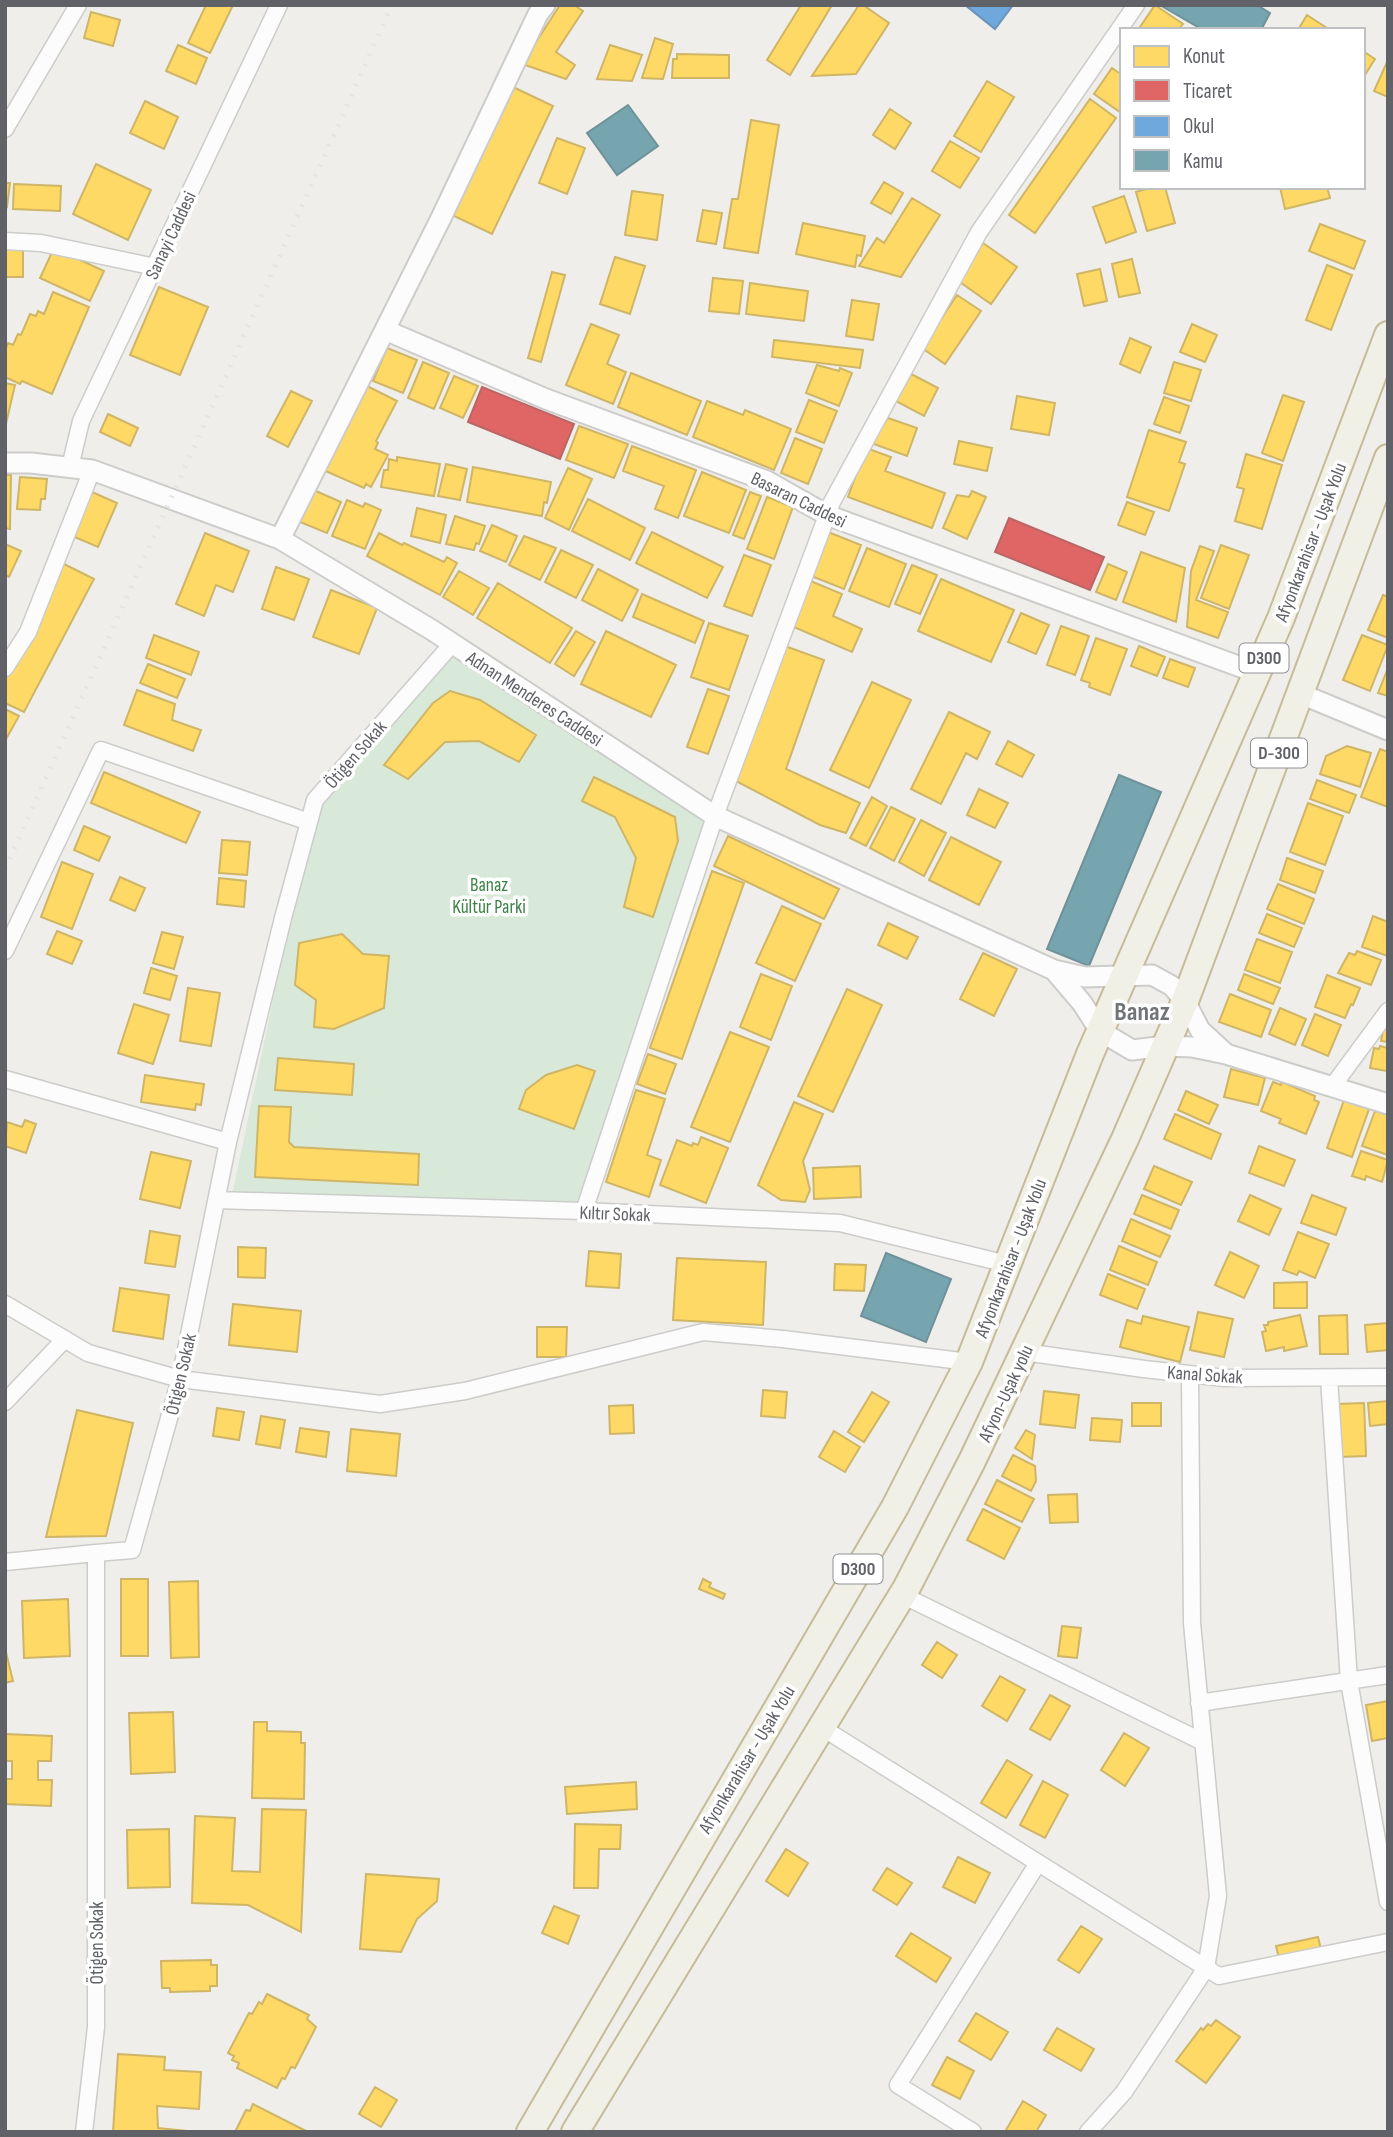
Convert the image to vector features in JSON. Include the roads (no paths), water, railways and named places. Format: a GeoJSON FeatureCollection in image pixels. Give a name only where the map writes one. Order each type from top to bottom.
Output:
{"type":"FeatureCollection","features":[{"type":"Feature","properties":{"kind":"highway","name":"Afyonkarahisar - Uşak Yolu"},"geometry":{"type":"LineString","coordinates":[[530,2132],[895,1507],[969,1362],[1100,1031],[1281,618],[1388,335]]}},
{"type":"Feature","properties":{"kind":"highway","name":"D-300"},"geometry":{"type":"LineString","coordinates":[[1166,1046],[1388,458]]}},
{"type":"Feature","properties":{"kind":"highway","name":"Afyon-Uşak yolu"},"geometry":{"type":"LineString","coordinates":[[821,1727],[902,1595],[972,1461],[1166,1046]]}},
{"type":"Feature","properties":{"kind":"highway","name":"D300"},"geometry":{"type":"LineString","coordinates":[[575,2132],[821,1727]]}},
{"type":"Feature","properties":{"kind":"street"},"geometry":{"type":"LineString","coordinates":[[5,129],[78,5]]}},
{"type":"Feature","properties":{"kind":"street","name":"Sanayi Caddesi"},"geometry":{"type":"LineString","coordinates":[[70,467],[81,421],[279,5]]}},
{"type":"Feature","properties":{"kind":"street"},"geometry":{"type":"LineString","coordinates":[[279,538],[442,218],[538,14],[545,5]]}},
{"type":"Feature","properties":{"kind":"street"},"geometry":{"type":"LineString","coordinates":[[1120,28],[1136,5]]}},
{"type":"Feature","properties":{"kind":"street"},"geometry":{"type":"LineString","coordinates":[[584,1212],[715,816],[827,516],[979,232],[1120,28]]}},
{"type":"Feature","properties":{"kind":"street"},"geometry":{"type":"LineString","coordinates":[[5,241],[41,243],[155,267]]}},
{"type":"Feature","properties":{"kind":"street","name":"Basaran Caddesi"},"geometry":{"type":"LineString","coordinates":[[385,330],[546,399],[767,481],[827,516],[1257,673]]}},
{"type":"Feature","properties":{"kind":"street","name":"Adnan Menderes Caddesi"},"geometry":{"type":"LineString","coordinates":[[5,463],[92,470],[279,538],[452,644],[715,816],[1054,970]]}},
{"type":"Feature","properties":{"kind":"street"},"geometry":{"type":"LineString","coordinates":[[5,668],[28,632],[92,470]]}},
{"type":"Feature","properties":{"kind":"street","name":"Ötigen Sokak"},"geometry":{"type":"LineString","coordinates":[[84,2132],[96,2027],[96,1553],[132,1550],[180,1379],[228,1142],[316,800],[452,644]]}},
{"type":"Feature","properties":{"kind":"street"},"geometry":{"type":"LineString","coordinates":[[1301,694],[1388,730]]}},
{"type":"Feature","properties":{"kind":"street"},"geometry":{"type":"LineString","coordinates":[[5,951],[101,750],[309,822]]}},
{"type":"Feature","properties":{"kind":"street"},"geometry":{"type":"LineString","coordinates":[[1054,970],[1085,977],[1152,975],[1172,986],[1185,1001],[1200,1030],[1226,1054]]}},
{"type":"Feature","properties":{"kind":"street"},"geometry":{"type":"LineString","coordinates":[[1054,970],[1082,1003],[1100,1031],[1132,1050],[1166,1046],[1192,1047],[1226,1054],[1388,1104]]}},
{"type":"Feature","properties":{"kind":"street"},"geometry":{"type":"LineString","coordinates":[[1332,1087],[1388,1011]]}},
{"type":"Feature","properties":{"kind":"street"},"geometry":{"type":"LineString","coordinates":[[5,1079],[228,1142]]}},
{"type":"Feature","properties":{"kind":"street","name":"Kıltır Sokak"},"geometry":{"type":"LineString","coordinates":[[217,1200],[840,1223],[1007,1264]]}},
{"type":"Feature","properties":{"kind":"street"},"geometry":{"type":"LineString","coordinates":[[5,1304],[88,1353],[180,1379],[380,1404],[466,1391],[703,1332],[969,1362]]}},
{"type":"Feature","properties":{"kind":"street"},"geometry":{"type":"LineString","coordinates":[[5,1402],[65,1339]]}},
{"type":"Feature","properties":{"kind":"street","name":"Kanal Sokak"},"geometry":{"type":"LineString","coordinates":[[1024,1352],[1225,1378],[1388,1377]]}},
{"type":"Feature","properties":{"kind":"street"},"geometry":{"type":"LineString","coordinates":[[1088,2132],[1124,2092],[1206,1968],[1218,1896],[1192,1623],[1190,1374]]}},
{"type":"Feature","properties":{"kind":"street"},"geometry":{"type":"LineString","coordinates":[[1329,1378],[1349,1681],[1388,1902]]}},
{"type":"Feature","properties":{"kind":"street"},"geometry":{"type":"LineString","coordinates":[[5,1562],[96,1553]]}},
{"type":"Feature","properties":{"kind":"street"},"geometry":{"type":"LineString","coordinates":[[902,1595],[1203,1741]]}},
{"type":"Feature","properties":{"kind":"street"},"geometry":{"type":"LineString","coordinates":[[1199,1703],[1388,1675]]}},
{"type":"Feature","properties":{"kind":"street"},"geometry":{"type":"LineString","coordinates":[[821,1727],[1219,1976],[1388,1942]]}},
{"type":"Feature","properties":{"kind":"street"},"geometry":{"type":"LineString","coordinates":[[973,2132],[898,2085],[1038,1863]]}},
{"type":"Feature","properties":{"kind":"railway"},"geometry":{"type":"LineString","coordinates":[[5,869],[392,5]]}},
{"type":"Feature","properties":{"kind":"district","name":"Banaz"},"geometry":{"type":"Point","coordinates":[1142,1011]}},
{"type":"Feature","properties":{"kind":"park label","name":"Banaz Kültür Parki"},"geometry":{"type":"Point","coordinates":[489,895]}}]}
